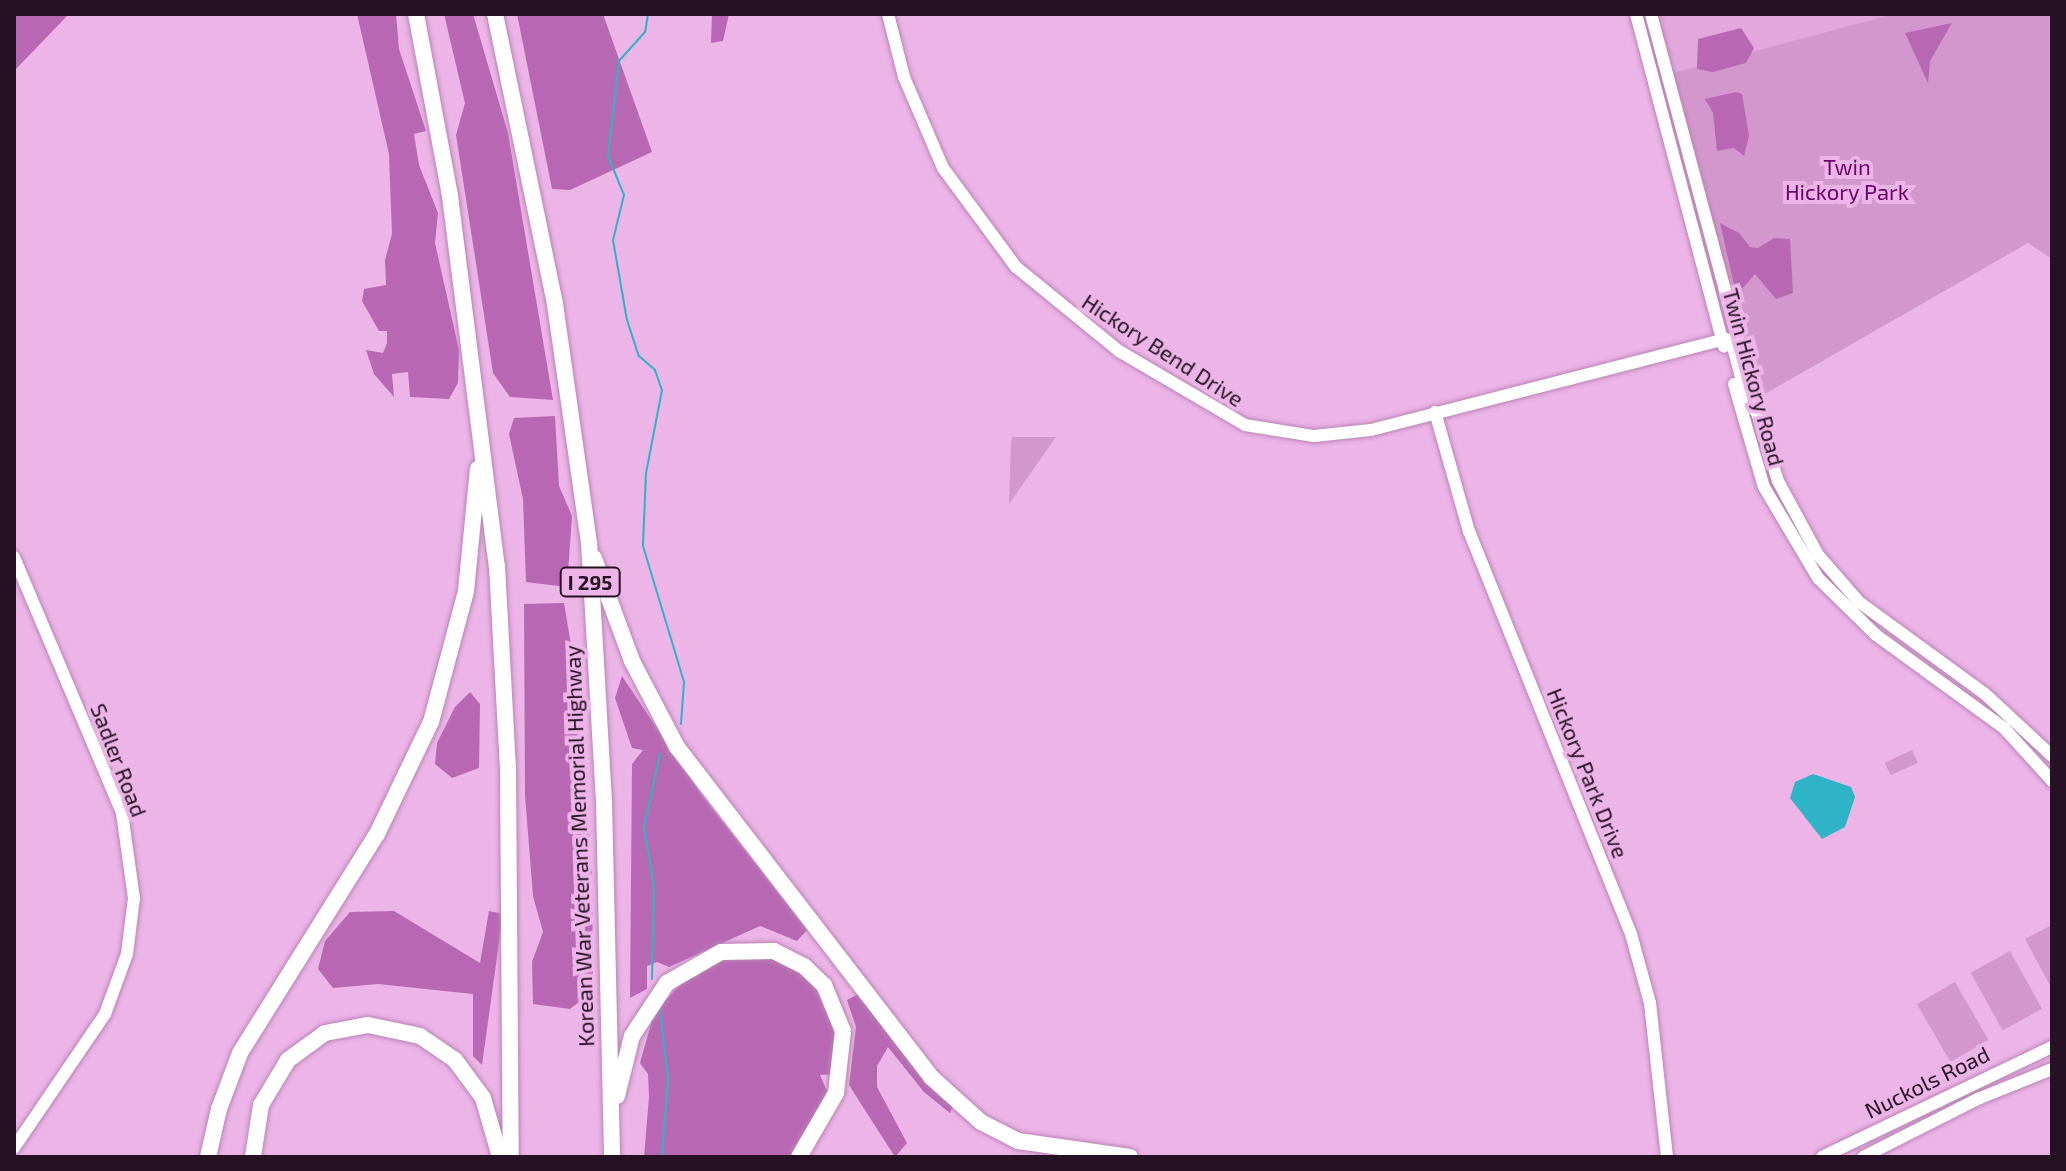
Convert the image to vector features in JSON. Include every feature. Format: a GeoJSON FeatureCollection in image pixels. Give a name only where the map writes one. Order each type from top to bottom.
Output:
{"type":"FeatureCollection","features":[{"type":"Feature","properties":{"kind":"highway"},"geometry":{"type":"LineString","coordinates":[[416,14],[450,196],[497,566],[508,767],[511,1157]]}},
{"type":"Feature","properties":{"kind":"highway","name":"Korean War Veterans Memorial Highway"},"geometry":{"type":"LineString","coordinates":[[495,14],[555,304],[589,542],[604,801],[612,1157]]}},
{"type":"Feature","properties":{"kind":"highway"},"geometry":{"type":"LineString","coordinates":[[208,1157],[219,1109],[240,1053],[377,834],[431,722],[466,591],[481,424]]}},
{"type":"Feature","properties":{"kind":"highway"},"geometry":{"type":"LineString","coordinates":[[589,542],[632,661],[677,747],[931,1077],[981,1122],[1018,1141],[1130,1157]]}},
{"type":"Feature","properties":{"kind":"highway"},"geometry":{"type":"LineString","coordinates":[[612,1157],[624,1063],[649,1004],[685,968],[721,952],[748,948],[774,951],[804,966],[824,985],[840,1018],[844,1045],[836,1093],[799,1157]]}},
{"type":"Feature","properties":{"kind":"highway"},"geometry":{"type":"LineString","coordinates":[[253,1157],[261,1105],[288,1060],[325,1033],[368,1025],[406,1030],[455,1060],[483,1098],[500,1157]]}},
{"type":"Feature","properties":{"kind":"street","name":"Hickory Bend Drive"},"geometry":{"type":"LineString","coordinates":[[888,14],[918,116],[955,188],[1016,267],[1078,322],[1207,406],[1258,429],[1296,435],[1348,434],[1722,339]]}},
{"type":"Feature","properties":{"kind":"street","name":"Twin Hickory Road"},"geometry":{"type":"LineString","coordinates":[[1636,14],[1764,487],[1818,578],[1876,635],[2004,728],[2052,781]]}},
{"type":"Feature","properties":{"kind":"street","name":"Twin Hickory Road"},"geometry":{"type":"LineString","coordinates":[[1651,14],[1778,481],[1824,561],[1859,602],[1984,693],[2052,756]]}},
{"type":"Feature","properties":{"kind":"street"},"geometry":{"type":"LineString","coordinates":[[1694,232],[1703,247],[1726,329],[1737,335]]}},
{"type":"Feature","properties":{"kind":"street"},"geometry":{"type":"LineString","coordinates":[[1722,339],[1732,343],[1747,400],[1758,414]]}},
{"type":"Feature","properties":{"kind":"street","name":"Hickory Park Drive"},"geometry":{"type":"LineString","coordinates":[[1435,412],[1469,531],[1631,934],[1650,1003],[1667,1157]]}},
{"type":"Feature","properties":{"kind":"street","name":"Sadler Road"},"geometry":{"type":"LineString","coordinates":[[14,557],[122,813],[134,898],[127,954],[105,1014],[14,1148]]}},
{"type":"Feature","properties":{"kind":"street","name":"Nuckols Road"},"geometry":{"type":"LineString","coordinates":[[1822,1157],[2051,1047]]}},
{"type":"Feature","properties":{"kind":"street","name":"Nuckols Road"},"geometry":{"type":"LineString","coordinates":[[1863,1157],[1980,1098],[2052,1069]]}},
{"type":"Feature","properties":{"kind":"shaded area"},"geometry":{"type":"Polygon","coordinates":[[[14,14],[69,14],[14,71],[14,14]]]}},
{"type":"Feature","properties":{"kind":"shaded area"},"geometry":{"type":"Polygon","coordinates":[[[357,14],[396,14],[399,49],[426,131],[414,134],[419,165],[438,213],[435,243],[459,350],[458,383],[449,399],[410,397],[408,372],[392,374],[394,397],[374,374],[366,350],[383,353],[387,343],[387,331],[379,331],[362,301],[364,289],[386,285],[385,260],[392,234],[389,154],[357,14]]]}},
{"type":"Feature","properties":{"kind":"shaded area"},"geometry":{"type":"Polygon","coordinates":[[[444,14],[473,14],[508,133],[553,400],[510,397],[493,373],[456,135],[465,103],[444,14]]]}},
{"type":"Feature","properties":{"kind":"shaded area"},"geometry":{"type":"Polygon","coordinates":[[[517,14],[603,14],[652,152],[570,190],[552,189],[517,14]]]}},
{"type":"Feature","properties":{"kind":"shaded area"},"geometry":{"type":"Polygon","coordinates":[[[712,14],[729,14],[723,41],[711,43],[712,14]]]}},
{"type":"Feature","properties":{"kind":"shaded area"},"geometry":{"type":"Polygon","coordinates":[[[1651,14],[1894,14],[1667,78],[1651,14]]]}},
{"type":"Feature","properties":{"kind":"shaded area"},"geometry":{"type":"Polygon","coordinates":[[[1952,23],[1930,61],[1928,83],[1905,33],[1952,23]]]}},
{"type":"Feature","properties":{"kind":"shaded area"},"geometry":{"type":"Polygon","coordinates":[[[1741,28],[1754,48],[1746,63],[1713,72],[1697,69],[1698,39],[1741,28]]]}},
{"type":"Feature","properties":{"kind":"shaded area"},"geometry":{"type":"Polygon","coordinates":[[[1736,92],[1742,94],[1749,136],[1744,156],[1734,148],[1717,151],[1713,113],[1705,99],[1736,92]]]}},
{"type":"Feature","properties":{"kind":"shaded area"},"geometry":{"type":"Polygon","coordinates":[[[1720,223],[1739,233],[1750,247],[1758,248],[1774,238],[1790,239],[1793,293],[1776,299],[1755,274],[1743,288],[1734,285],[1720,223]]]}},
{"type":"Feature","properties":{"kind":"shaded area"},"geometry":{"type":"Polygon","coordinates":[[[555,416],[559,486],[572,516],[567,587],[526,582],[523,499],[509,434],[514,418],[555,416]]]}},
{"type":"Feature","properties":{"kind":"shaded area"},"geometry":{"type":"Polygon","coordinates":[[[564,603],[580,698],[592,872],[593,991],[570,1009],[533,1004],[532,962],[543,932],[533,896],[525,796],[524,604],[564,603]]]}},
{"type":"Feature","properties":{"kind":"shaded area"},"geometry":{"type":"Polygon","coordinates":[[[622,676],[701,794],[807,930],[797,941],[760,926],[669,967],[657,962],[647,966],[647,989],[630,998],[632,764],[643,750],[632,748],[615,698],[622,676]]]}},
{"type":"Feature","properties":{"kind":"shaded area"},"geometry":{"type":"Polygon","coordinates":[[[470,692],[480,704],[479,768],[452,778],[435,764],[437,743],[455,707],[470,692]]]}},
{"type":"Feature","properties":{"kind":"shaded area"},"geometry":{"type":"Polygon","coordinates":[[[1813,774],[1851,787],[1855,797],[1845,827],[1822,839],[1790,798],[1795,782],[1813,774]]]}},
{"type":"Feature","properties":{"kind":"shaded area"},"geometry":{"type":"Polygon","coordinates":[[[394,911],[480,963],[489,911],[503,914],[482,1065],[473,1056],[473,994],[378,984],[333,988],[318,969],[325,941],[350,912],[394,911]]]}},
{"type":"Feature","properties":{"kind":"shaded area"},"geometry":{"type":"Polygon","coordinates":[[[749,953],[790,961],[815,984],[838,1028],[834,1074],[820,1075],[829,1096],[809,1137],[790,1157],[644,1157],[649,1097],[648,1074],[640,1063],[654,1013],[686,978],[718,956],[749,953]]]}},
{"type":"Feature","properties":{"kind":"shaded area"},"geometry":{"type":"Polygon","coordinates":[[[860,993],[953,1106],[950,1113],[924,1092],[888,1047],[877,1066],[877,1087],[907,1143],[895,1157],[849,1085],[856,1027],[847,1000],[860,993]]]}},
{"type":"Feature","properties":{"kind":"green space","name":"Twin Hickory Park"},"geometry":{"type":"Polygon","coordinates":[[[1894,14],[2052,14],[2052,259],[2028,243],[1756,399],[1692,162],[1674,73],[1894,14]]]}},
{"type":"Feature","properties":{"kind":"green space"},"geometry":{"type":"Polygon","coordinates":[[[1012,437],[1056,437],[1009,504],[1011,442],[1012,437]]]}},
{"type":"Feature","properties":{"kind":"green space"},"geometry":{"type":"Polygon","coordinates":[[[1912,750],[1918,763],[1891,775],[1885,763],[1912,750]]]}},
{"type":"Feature","properties":{"kind":"green space"},"geometry":{"type":"Polygon","coordinates":[[[2052,925],[2052,989],[2025,939],[2052,925]]]}},
{"type":"Feature","properties":{"kind":"green space"},"geometry":{"type":"Polygon","coordinates":[[[2010,951],[2042,1009],[2003,1031],[1971,973],[2010,951]]]}},
{"type":"Feature","properties":{"kind":"green space"},"geometry":{"type":"Polygon","coordinates":[[[1955,982],[1988,1040],[1950,1062],[1917,1004],[1955,982]]]}},
{"type":"Feature","properties":{"kind":"waterway"},"geometry":{"type":"LineString","coordinates":[[648,14],[645,32],[619,61],[608,156],[624,195],[613,240],[627,320],[639,356],[655,370],[662,390],[646,473],[643,546],[684,682],[681,724]]}},
{"type":"Feature","properties":{"kind":"waterway"},"geometry":{"type":"LineString","coordinates":[[652,979],[654,886],[644,827],[660,754]]}},
{"type":"Feature","properties":{"kind":"waterway"},"geometry":{"type":"LineString","coordinates":[[660,1009],[668,1080],[662,1157]]}}]}
